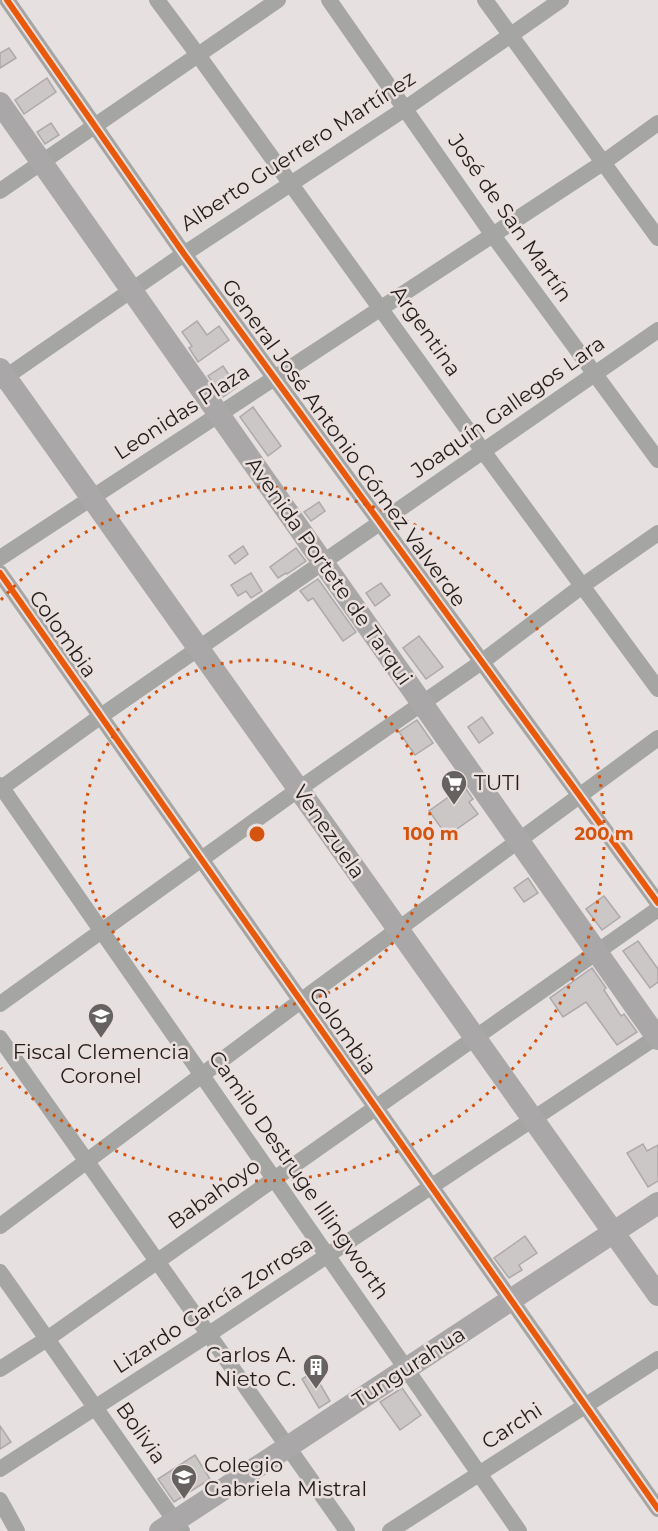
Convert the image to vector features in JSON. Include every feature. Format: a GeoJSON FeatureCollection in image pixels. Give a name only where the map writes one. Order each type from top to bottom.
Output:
{"type":"FeatureCollection","features":[{"type":"Feature","properties":{"kind":"main road","name":"Avenida Portete de Tarqui"},"geometry":{"type":"LineString","coordinates":[[0,103],[658,1038]]}},
{"type":"Feature","properties":{"kind":"main road","name":"Venezuela"},"geometry":{"type":"LineString","coordinates":[[2,375],[93,499],[658,1295]]}},
{"type":"Feature","properties":{"kind":"main road","name":"Tungurahua"},"geometry":{"type":"LineString","coordinates":[[172,1528],[288,1447],[658,1203]]}},
{"type":"Feature","properties":{"kind":"street","name":"General José Antonio Gómez Valverde"},"geometry":{"type":"LineString","coordinates":[[7,0],[184,254],[658,903]]}},
{"type":"Feature","properties":{"kind":"street","name":"Argentina"},"geometry":{"type":"LineString","coordinates":[[157,0],[658,689]]}},
{"type":"Feature","properties":{"kind":"street"},"geometry":{"type":"LineString","coordinates":[[0,191],[278,0]]}},
{"type":"Feature","properties":{"kind":"street","name":"José de San Martín"},"geometry":{"type":"LineString","coordinates":[[328,0],[406,108],[492,234],[658,460]]}},
{"type":"Feature","properties":{"kind":"street"},"geometry":{"type":"LineString","coordinates":[[485,0],[658,238]]}},
{"type":"Feature","properties":{"kind":"street","name":"Alberto Guerrero Martínez"},"geometry":{"type":"LineString","coordinates":[[2,375],[406,108],[561,0]]}},
{"type":"Feature","properties":{"kind":"street","name":"Leonidas Plaza"},"geometry":{"type":"LineString","coordinates":[[0,558],[604,162],[658,123]]}},
{"type":"Feature","properties":{"kind":"street","name":"Joaquín Gallegos Lara"},"geometry":{"type":"LineString","coordinates":[[1,788],[198,648],[658,330]]}},
{"type":"Feature","properties":{"kind":"street"},"geometry":{"type":"LineString","coordinates":[[0,1004],[201,859],[483,661],[582,586],[658,533]]}},
{"type":"Feature","properties":{"kind":"street","name":"Colombia"},"geometry":{"type":"LineString","coordinates":[[0,573],[658,1509]]}},
{"type":"Feature","properties":{"kind":"street"},"geometry":{"type":"LineString","coordinates":[[0,1226],[658,738]]}},
{"type":"Feature","properties":{"kind":"street","name":"Camilo Destruge Illingworth"},"geometry":{"type":"LineString","coordinates":[[1,788],[519,1531]]}},
{"type":"Feature","properties":{"kind":"street","name":"Babahoyo"},"geometry":{"type":"LineString","coordinates":[[0,1369],[47,1339],[658,909]]}},
{"type":"Feature","properties":{"kind":"street"},"geometry":{"type":"LineString","coordinates":[[0,1038],[347,1531]]}},
{"type":"Feature","properties":{"kind":"street","name":"Lizardo García Zorrosa"},"geometry":{"type":"LineString","coordinates":[[0,1469],[658,1038]]}},
{"type":"Feature","properties":{"kind":"street","name":"Bolivia"},"geometry":{"type":"LineString","coordinates":[[0,1272],[96,1408],[172,1528]]}},
{"type":"Feature","properties":{"kind":"street","name":"Carchi"},"geometry":{"type":"LineString","coordinates":[[390,1531],[658,1359]]}},
{"type":"Feature","properties":{"kind":"street"},"geometry":{"type":"LineString","coordinates":[[0,1500],[17,1531]]}},
{"type":"Feature","properties":{"kind":"building"},"geometry":{"type":"Polygon","coordinates":[[[9,48],[16,58],[0,68],[0,53],[9,48]]]}},
{"type":"Feature","properties":{"kind":"building"},"geometry":{"type":"Polygon","coordinates":[[[47,78],[56,92],[24,114],[15,100],[47,78]]]}},
{"type":"Feature","properties":{"kind":"building"},"geometry":{"type":"Polygon","coordinates":[[[51,123],[59,135],[45,144],[37,132],[51,123]]]}},
{"type":"Feature","properties":{"kind":"building"},"geometry":{"type":"Polygon","coordinates":[[[197,321],[207,335],[219,326],[229,340],[198,362],[189,348],[192,346],[182,332],[197,321]]]}},
{"type":"Feature","properties":{"kind":"building"},"geometry":{"type":"Polygon","coordinates":[[[223,366],[237,387],[223,397],[208,376],[223,366]]]}},
{"type":"Feature","properties":{"kind":"building"},"geometry":{"type":"Polygon","coordinates":[[[253,407],[281,446],[268,456],[240,417],[253,407]]]}},
{"type":"Feature","properties":{"kind":"building"},"geometry":{"type":"Polygon","coordinates":[[[319,502],[325,511],[311,521],[304,512],[319,502]]]}},
{"type":"Feature","properties":{"kind":"building"},"geometry":{"type":"Polygon","coordinates":[[[243,546],[248,554],[235,564],[229,556],[243,546]]]}},
{"type":"Feature","properties":{"kind":"building"},"geometry":{"type":"Polygon","coordinates":[[[296,548],[306,561],[278,578],[270,567],[296,548]]]}},
{"type":"Feature","properties":{"kind":"building"},"geometry":{"type":"Polygon","coordinates":[[[251,573],[262,591],[251,598],[246,591],[238,596],[231,585],[251,573]]]}},
{"type":"Feature","properties":{"kind":"building"},"geometry":{"type":"Polygon","coordinates":[[[318,579],[356,632],[343,641],[313,598],[308,601],[300,591],[318,579]]]}},
{"type":"Feature","properties":{"kind":"building"},"geometry":{"type":"Polygon","coordinates":[[[381,583],[390,595],[375,606],[366,593],[381,583]]]}},
{"type":"Feature","properties":{"kind":"building"},"geometry":{"type":"Polygon","coordinates":[[[419,636],[443,667],[426,679],[403,648],[419,636]]]}},
{"type":"Feature","properties":{"kind":"building"},"geometry":{"type":"Polygon","coordinates":[[[482,717],[493,733],[479,743],[468,727],[482,717]]]}},
{"type":"Feature","properties":{"kind":"building"},"geometry":{"type":"Polygon","coordinates":[[[417,720],[433,743],[415,755],[399,732],[417,720]]]}},
{"type":"Feature","properties":{"kind":"building","name":"TUTI"},"geometry":{"type":"Polygon","coordinates":[[[464,786],[473,799],[469,802],[478,814],[447,836],[429,811],[464,786]]]}},
{"type":"Feature","properties":{"kind":"building"},"geometry":{"type":"Polygon","coordinates":[[[528,878],[538,893],[524,902],[514,888],[528,878]]]}},
{"type":"Feature","properties":{"kind":"building"},"geometry":{"type":"Polygon","coordinates":[[[604,896],[620,917],[602,930],[586,909],[604,896]]]}},
{"type":"Feature","properties":{"kind":"building"},"geometry":{"type":"Polygon","coordinates":[[[638,941],[658,969],[658,982],[650,988],[623,951],[638,941]]]}},
{"type":"Feature","properties":{"kind":"building"},"geometry":{"type":"Polygon","coordinates":[[[592,968],[621,1016],[624,1014],[637,1032],[617,1045],[586,1002],[563,1017],[550,998],[592,968]]]}},
{"type":"Feature","properties":{"kind":"building"},"geometry":{"type":"Polygon","coordinates":[[[643,1144],[647,1151],[658,1145],[658,1181],[648,1187],[627,1153],[643,1144]]]}},
{"type":"Feature","properties":{"kind":"building"},"geometry":{"type":"Polygon","coordinates":[[[525,1236],[537,1253],[519,1265],[522,1270],[509,1278],[494,1258],[525,1236]]]}},
{"type":"Feature","properties":{"kind":"building","name":"Carlos A. Nieto C."},"geometry":{"type":"Polygon","coordinates":[[[313,1372],[330,1401],[319,1408],[302,1379],[313,1372]]]}},
{"type":"Feature","properties":{"kind":"building"},"geometry":{"type":"Polygon","coordinates":[[[402,1388],[421,1415],[400,1430],[380,1402],[402,1388]]]}},
{"type":"Feature","properties":{"kind":"building"},"geometry":{"type":"Polygon","coordinates":[[[0,1426],[11,1442],[0,1449],[0,1426]]]}},
{"type":"Feature","properties":{"kind":"building"},"geometry":{"type":"Polygon","coordinates":[[[195,1455],[210,1479],[174,1502],[158,1479],[195,1455]]]}},
{"type":"Feature","properties":{"kind":"cycle path"},"geometry":{"type":"LineString","coordinates":[[7,0],[184,254],[658,903]]}},
{"type":"Feature","properties":{"kind":"cycle path"},"geometry":{"type":"LineString","coordinates":[[0,573],[658,1509]]}},
{"type":"Feature","properties":{"kind":"place","name":"TUTI"},"geometry":{"type":"Point","coordinates":[454,806]}},
{"type":"Feature","properties":{"kind":"place","name":"Fiscal Clemencia Coronel"},"geometry":{"type":"Point","coordinates":[101,1039]}},
{"type":"Feature","properties":{"kind":"place","name":"Carlos A. Nieto C."},"geometry":{"type":"Point","coordinates":[316,1390]}},
{"type":"Feature","properties":{"kind":"place","name":"Colegio Gabriela Mistral"},"geometry":{"type":"Point","coordinates":[184,1500]}}]}
